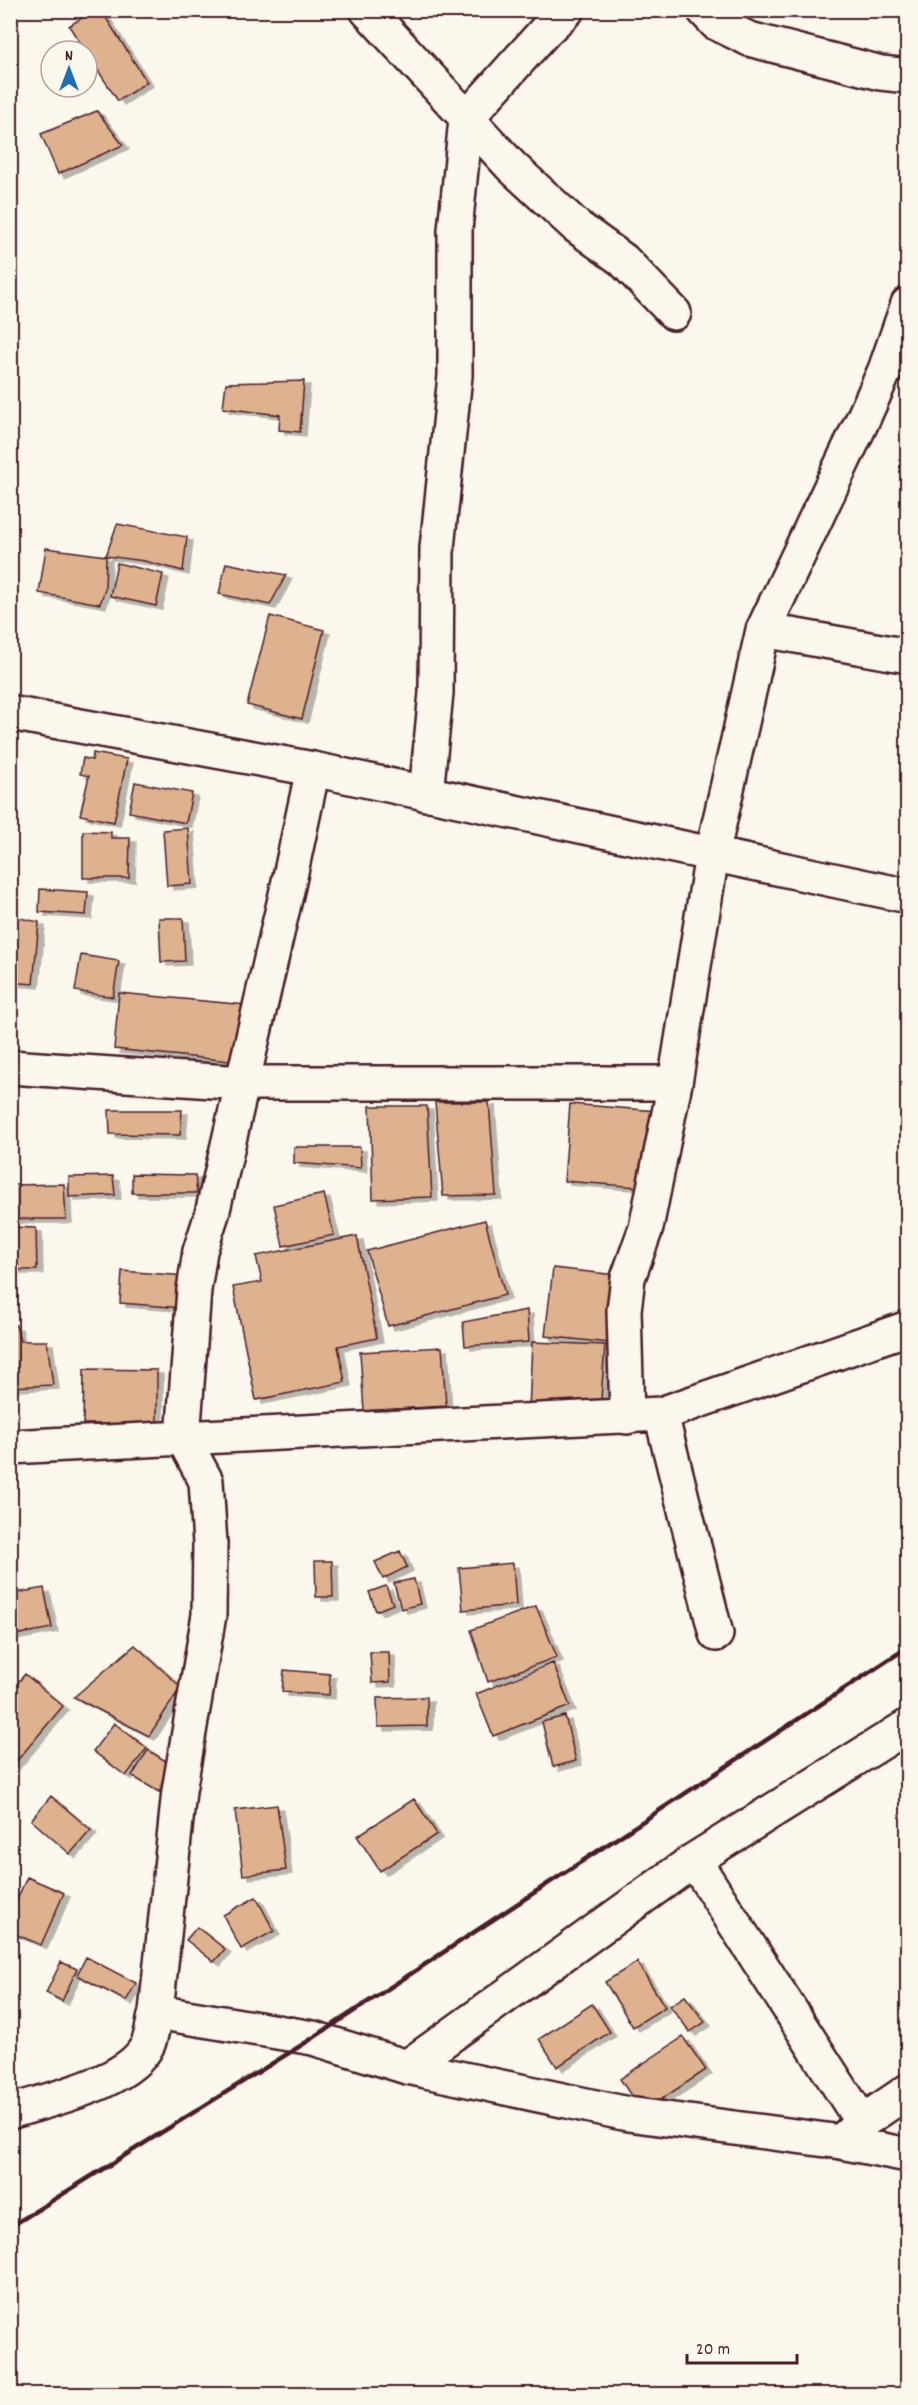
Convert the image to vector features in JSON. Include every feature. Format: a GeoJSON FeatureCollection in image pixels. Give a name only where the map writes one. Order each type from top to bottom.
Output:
{"type":"FeatureCollection","features":[{"type":"Feature","properties":{"kind":"street"},"geometry":{"type":"LineString","coordinates":[[367,10],[512,166],[576,226],[623,260],[674,314]]}},
{"type":"Feature","properties":{"kind":"street"},"geometry":{"type":"LineString","coordinates":[[426,794],[436,693],[437,548],[454,376],[455,230],[466,119],[546,30],[567,10]]}},
{"type":"Feature","properties":{"kind":"street"},"geometry":{"type":"LineString","coordinates":[[704,10],[716,23],[749,39],[838,63],[908,76]]}},
{"type":"Feature","properties":{"kind":"street"},"geometry":{"type":"LineString","coordinates":[[627,1417],[624,1310],[628,1278],[646,1228],[675,1083],[712,855],[763,630],[885,370],[908,304]]}},
{"type":"Feature","properties":{"kind":"street"},"geometry":{"type":"LineString","coordinates":[[763,630],[908,656]]}},
{"type":"Feature","properties":{"kind":"street"},"geometry":{"type":"LineString","coordinates":[[10,713],[313,769],[908,896]]}},
{"type":"Feature","properties":{"kind":"street"},"geometry":{"type":"LineString","coordinates":[[10,2112],[113,2078],[133,2063],[147,2045],[156,2012],[179,1791],[208,1615],[210,1544],[206,1481],[183,1438],[194,1290],[200,1251],[212,1214],[313,769]]}},
{"type":"Feature","properties":{"kind":"street"},"geometry":{"type":"LineString","coordinates":[[10,1067],[242,1083],[675,1083]]}},
{"type":"Feature","properties":{"kind":"street"},"geometry":{"type":"LineString","coordinates":[[10,1447],[661,1414],[908,1328]]}},
{"type":"Feature","properties":{"kind":"street"},"geometry":{"type":"LineString","coordinates":[[661,1414],[716,1634]]}},
{"type":"Feature","properties":{"kind":"street"},"geometry":{"type":"LineString","coordinates":[[407,2067],[694,1860],[908,1726]]}},
{"type":"Feature","properties":{"kind":"street"},"geometry":{"type":"LineString","coordinates":[[694,1860],[851,2132]]}},
{"type":"Feature","properties":{"kind":"street"},"geometry":{"type":"LineString","coordinates":[[156,2012],[313,2038],[407,2067],[628,2114],[851,2132],[908,2156]]}},
{"type":"Feature","properties":{"kind":"street"},"geometry":{"type":"LineString","coordinates":[[851,2132],[908,2091]]}},
{"type":"Feature","properties":{"kind":"building"},"geometry":{"type":"Polygon","coordinates":[[[94,10],[101,10],[147,82],[118,101],[99,72],[99,39],[77,39],[69,26],[94,10]]]}},
{"type":"Feature","properties":{"kind":"building"},"geometry":{"type":"Polygon","coordinates":[[[97,111],[123,145],[58,174],[41,134],[97,111]]]}},
{"type":"Feature","properties":{"kind":"building"},"geometry":{"type":"Polygon","coordinates":[[[304,381],[300,432],[279,430],[280,415],[223,408],[226,383],[304,381]]]}},
{"type":"Feature","properties":{"kind":"building"},"geometry":{"type":"Polygon","coordinates":[[[117,524],[187,537],[183,571],[144,561],[106,556],[117,524]]]}},
{"type":"Feature","properties":{"kind":"building"},"geometry":{"type":"Polygon","coordinates":[[[46,548],[106,556],[105,589],[100,604],[39,593],[46,548]]]}},
{"type":"Feature","properties":{"kind":"building"},"geometry":{"type":"Polygon","coordinates":[[[117,563],[163,574],[156,606],[110,596],[117,563]]]}},
{"type":"Feature","properties":{"kind":"building"},"geometry":{"type":"Polygon","coordinates":[[[226,563],[286,575],[270,605],[219,594],[226,563]]]}},
{"type":"Feature","properties":{"kind":"building"},"geometry":{"type":"Polygon","coordinates":[[[270,616],[324,630],[302,719],[247,705],[270,616]]]}},
{"type":"Feature","properties":{"kind":"building"},"geometry":{"type":"Polygon","coordinates":[[[93,753],[127,759],[114,822],[80,815],[89,776],[80,774],[83,758],[92,760],[93,753]]]}},
{"type":"Feature","properties":{"kind":"building"},"geometry":{"type":"Polygon","coordinates":[[[135,782],[192,793],[186,823],[129,812],[135,782]]]}},
{"type":"Feature","properties":{"kind":"building"},"geometry":{"type":"Polygon","coordinates":[[[188,828],[192,884],[167,886],[163,830],[188,828]]]}},
{"type":"Feature","properties":{"kind":"building"},"geometry":{"type":"Polygon","coordinates":[[[83,831],[111,832],[111,838],[130,838],[129,878],[83,878],[83,831]]]}},
{"type":"Feature","properties":{"kind":"building"},"geometry":{"type":"Polygon","coordinates":[[[40,889],[88,892],[86,915],[39,912],[40,889]]]}},
{"type":"Feature","properties":{"kind":"building"},"geometry":{"type":"Polygon","coordinates":[[[10,916],[39,922],[33,984],[10,982],[10,916]]]}},
{"type":"Feature","properties":{"kind":"building"},"geometry":{"type":"Polygon","coordinates":[[[159,918],[183,918],[185,961],[161,962],[159,918]]]}},
{"type":"Feature","properties":{"kind":"building"},"geometry":{"type":"Polygon","coordinates":[[[81,955],[119,961],[113,997],[75,991],[81,955]]]}},
{"type":"Feature","properties":{"kind":"building"},"geometry":{"type":"Polygon","coordinates":[[[119,993],[246,1005],[240,1062],[114,1049],[119,993]]]}},
{"type":"Feature","properties":{"kind":"building"},"geometry":{"type":"Polygon","coordinates":[[[435,1102],[489,1102],[496,1195],[443,1196],[435,1102]]]}},
{"type":"Feature","properties":{"kind":"building"},"geometry":{"type":"Polygon","coordinates":[[[570,1104],[657,1111],[651,1188],[564,1181],[570,1104]]]}},
{"type":"Feature","properties":{"kind":"building"},"geometry":{"type":"Polygon","coordinates":[[[370,1106],[427,1106],[432,1197],[373,1199],[370,1106]]]}},
{"type":"Feature","properties":{"kind":"building"},"geometry":{"type":"Polygon","coordinates":[[[109,1110],[182,1110],[180,1135],[110,1134],[109,1110]]]}},
{"type":"Feature","properties":{"kind":"building"},"geometry":{"type":"Polygon","coordinates":[[[294,1147],[360,1147],[361,1168],[294,1163],[294,1147]]]}},
{"type":"Feature","properties":{"kind":"building"},"geometry":{"type":"Polygon","coordinates":[[[132,1174],[195,1175],[197,1193],[132,1193],[132,1174]]]}},
{"type":"Feature","properties":{"kind":"building"},"geometry":{"type":"Polygon","coordinates":[[[113,1176],[115,1195],[69,1197],[69,1177],[113,1176]]]}},
{"type":"Feature","properties":{"kind":"building"},"geometry":{"type":"Polygon","coordinates":[[[64,1184],[66,1219],[10,1219],[10,1185],[64,1184]]]}},
{"type":"Feature","properties":{"kind":"building"},"geometry":{"type":"Polygon","coordinates":[[[324,1194],[334,1235],[283,1246],[274,1205],[324,1194]]]}},
{"type":"Feature","properties":{"kind":"building"},"geometry":{"type":"Polygon","coordinates":[[[485,1220],[505,1295],[388,1326],[367,1251],[485,1220]]]}},
{"type":"Feature","properties":{"kind":"building"},"geometry":{"type":"Polygon","coordinates":[[[10,1227],[36,1228],[37,1270],[10,1270],[10,1227]]]}},
{"type":"Feature","properties":{"kind":"building"},"geometry":{"type":"Polygon","coordinates":[[[357,1236],[377,1338],[338,1346],[345,1382],[256,1400],[233,1287],[262,1282],[256,1256],[357,1236]]]}},
{"type":"Feature","properties":{"kind":"building"},"geometry":{"type":"Polygon","coordinates":[[[553,1268],[616,1275],[609,1343],[545,1336],[553,1268]]]}},
{"type":"Feature","properties":{"kind":"building"},"geometry":{"type":"Polygon","coordinates":[[[122,1271],[186,1276],[183,1308],[120,1303],[122,1271]]]}},
{"type":"Feature","properties":{"kind":"building"},"geometry":{"type":"Polygon","coordinates":[[[527,1310],[529,1342],[465,1346],[463,1322],[527,1310]]]}},
{"type":"Feature","properties":{"kind":"building"},"geometry":{"type":"Polygon","coordinates":[[[10,1325],[16,1325],[20,1341],[47,1341],[53,1385],[10,1387],[10,1325]]]}},
{"type":"Feature","properties":{"kind":"building"},"geometry":{"type":"Polygon","coordinates":[[[532,1342],[605,1345],[600,1413],[529,1410],[532,1342]]]}},
{"type":"Feature","properties":{"kind":"building"},"geometry":{"type":"Polygon","coordinates":[[[442,1347],[446,1406],[364,1411],[360,1352],[442,1347]]]}},
{"type":"Feature","properties":{"kind":"building"},"geometry":{"type":"Polygon","coordinates":[[[84,1369],[157,1370],[157,1424],[83,1424],[84,1369]]]}},
{"type":"Feature","properties":{"kind":"building"},"geometry":{"type":"Polygon","coordinates":[[[400,1551],[407,1567],[383,1579],[375,1562],[400,1551]]]}},
{"type":"Feature","properties":{"kind":"building"},"geometry":{"type":"Polygon","coordinates":[[[315,1561],[332,1561],[333,1597],[316,1597],[315,1561]]]}},
{"type":"Feature","properties":{"kind":"building"},"geometry":{"type":"Polygon","coordinates":[[[513,1563],[516,1605],[463,1610],[459,1568],[513,1563]]]}},
{"type":"Feature","properties":{"kind":"building"},"geometry":{"type":"Polygon","coordinates":[[[414,1579],[420,1604],[401,1609],[394,1583],[414,1579]]]}},
{"type":"Feature","properties":{"kind":"building"},"geometry":{"type":"Polygon","coordinates":[[[386,1586],[393,1604],[376,1611],[369,1592],[386,1586]]]}},
{"type":"Feature","properties":{"kind":"building"},"geometry":{"type":"Polygon","coordinates":[[[44,1588],[52,1628],[10,1636],[10,1594],[44,1588]]]}},
{"type":"Feature","properties":{"kind":"building"},"geometry":{"type":"Polygon","coordinates":[[[536,1606],[557,1657],[488,1682],[471,1630],[536,1606]]]}},
{"type":"Feature","properties":{"kind":"building"},"geometry":{"type":"Polygon","coordinates":[[[135,1645],[181,1687],[149,1736],[74,1697],[135,1645]]]}},
{"type":"Feature","properties":{"kind":"building"},"geometry":{"type":"Polygon","coordinates":[[[370,1652],[389,1652],[390,1682],[372,1683],[370,1652]]]}},
{"type":"Feature","properties":{"kind":"building"},"geometry":{"type":"Polygon","coordinates":[[[553,1663],[570,1706],[493,1736],[476,1694],[553,1663]]]}},
{"type":"Feature","properties":{"kind":"building"},"geometry":{"type":"Polygon","coordinates":[[[284,1670],[330,1674],[329,1695],[282,1692],[284,1670]]]}},
{"type":"Feature","properties":{"kind":"building"},"geometry":{"type":"Polygon","coordinates":[[[25,1674],[63,1706],[10,1769],[10,1692],[25,1674]]]}},
{"type":"Feature","properties":{"kind":"building"},"geometry":{"type":"Polygon","coordinates":[[[427,1697],[427,1726],[378,1727],[377,1698],[427,1697]]]}},
{"type":"Feature","properties":{"kind":"building"},"geometry":{"type":"Polygon","coordinates":[[[565,1716],[576,1761],[553,1767],[542,1722],[565,1716]]]}},
{"type":"Feature","properties":{"kind":"building"},"geometry":{"type":"Polygon","coordinates":[[[114,1723],[147,1748],[126,1776],[93,1751],[114,1723]]]}},
{"type":"Feature","properties":{"kind":"building"},"geometry":{"type":"Polygon","coordinates":[[[148,1750],[174,1766],[159,1792],[132,1776],[148,1750]]]}},
{"type":"Feature","properties":{"kind":"building"},"geometry":{"type":"Polygon","coordinates":[[[51,1796],[91,1830],[70,1854],[31,1820],[51,1796]]]}},
{"type":"Feature","properties":{"kind":"building"},"geometry":{"type":"Polygon","coordinates":[[[414,1799],[437,1834],[380,1871],[357,1836],[414,1799]]]}},
{"type":"Feature","properties":{"kind":"building"},"geometry":{"type":"Polygon","coordinates":[[[277,1805],[286,1870],[243,1875],[235,1810],[277,1805]]]}},
{"type":"Feature","properties":{"kind":"building"},"geometry":{"type":"Polygon","coordinates":[[[27,1877],[64,1893],[41,1945],[10,1932],[10,1915],[27,1877]]]}},
{"type":"Feature","properties":{"kind":"building"},"geometry":{"type":"Polygon","coordinates":[[[256,1897],[274,1931],[241,1949],[223,1915],[256,1897]]]}},
{"type":"Feature","properties":{"kind":"building"},"geometry":{"type":"Polygon","coordinates":[[[197,1927],[225,1949],[214,1962],[186,1940],[197,1927]]]}},
{"type":"Feature","properties":{"kind":"building"},"geometry":{"type":"Polygon","coordinates":[[[86,1957],[136,1983],[126,2001],[77,1975],[86,1957]]]}},
{"type":"Feature","properties":{"kind":"building"},"geometry":{"type":"Polygon","coordinates":[[[61,1962],[77,1969],[62,2001],[46,1993],[61,1962]]]}},
{"type":"Feature","properties":{"kind":"building"},"geometry":{"type":"Polygon","coordinates":[[[637,1962],[665,2007],[633,2027],[605,1982],[637,1962]]]}},
{"type":"Feature","properties":{"kind":"building"},"geometry":{"type":"Polygon","coordinates":[[[685,1996],[705,2022],[690,2032],[670,2006],[685,1996]]]}},
{"type":"Feature","properties":{"kind":"building"},"geometry":{"type":"Polygon","coordinates":[[[592,2004],[610,2032],[557,2067],[539,2039],[592,2004]]]}},
{"type":"Feature","properties":{"kind":"building"},"geometry":{"type":"Polygon","coordinates":[[[683,2037],[706,2070],[642,2112],[620,2079],[683,2037]]]}},
{"type":"Feature","properties":{"kind":"railway"},"geometry":{"type":"LineString","coordinates":[[10,2227],[313,2038],[908,1647]]}}]}
